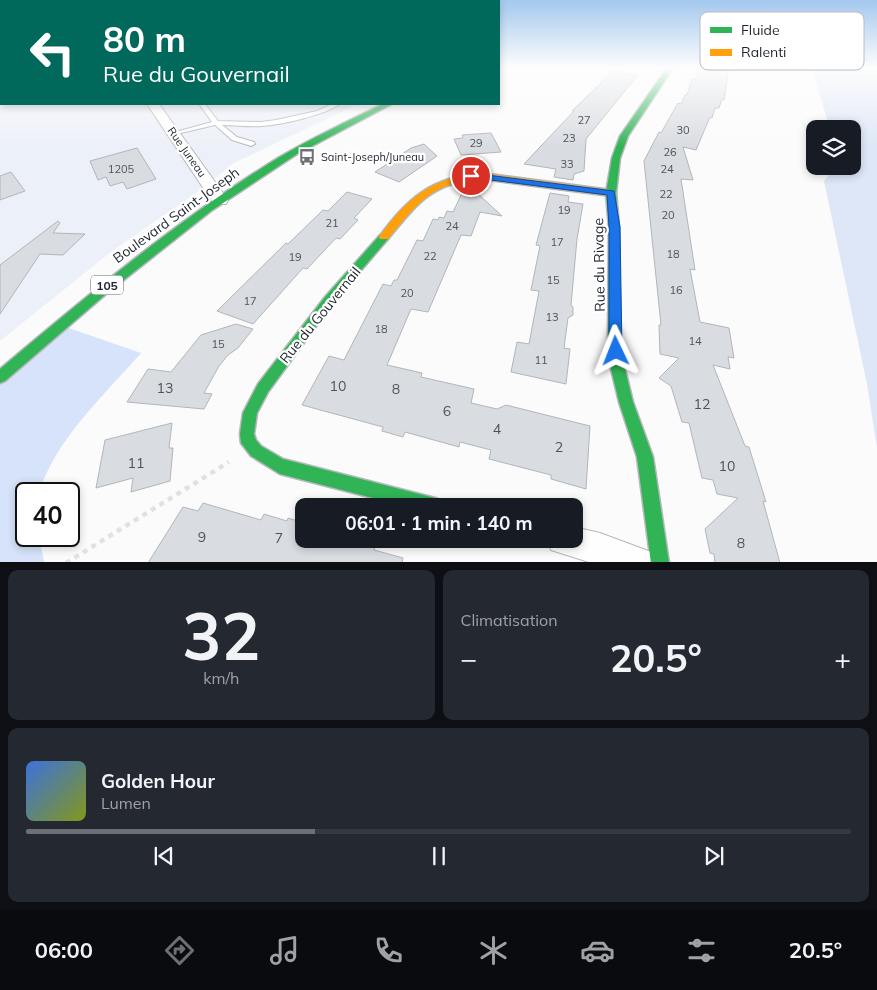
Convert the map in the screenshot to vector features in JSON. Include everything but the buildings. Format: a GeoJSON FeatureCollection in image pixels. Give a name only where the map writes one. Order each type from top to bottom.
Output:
{"type":"FeatureCollection","features":[{"type":"Feature","properties":{"kind":"street","name":"Rue du Rivage"},"geometry":{"type":"LineString","coordinates":[[652,94],[624,136],[616,158],[611,193],[614,227],[614,336],[617,365],[626,402],[644,457],[660,562]]}},
{"type":"Feature","properties":{"kind":"street","name":"Rue Juneau"},"geometry":{"type":"LineString","coordinates":[[154,105],[220,200]]}},
{"type":"Feature","properties":{"kind":"street","name":"Boulevard Saint-Joseph"},"geometry":{"type":"LineString","coordinates":[[0,377],[128,268],[220,200],[319,138],[386,105]]}},
{"type":"Feature","properties":{"kind":"street","name":"Rue du Gouvernail"},"geometry":{"type":"LineString","coordinates":[[251,448],[246,434],[247,418],[263,388],[339,289],[403,215],[430,189],[453,178],[471,176],[611,193]]}},
{"type":"Feature","properties":{"kind":"street"},"geometry":{"type":"LineString","coordinates":[[251,448],[262,458],[280,466],[404,498]]}},
{"type":"Feature","properties":{"kind":"street"},"geometry":{"type":"LineString","coordinates":[[583,544],[640,562]]}},
{"type":"Feature","properties":{"kind":"lane"},"geometry":{"type":"LineString","coordinates":[[203,105],[216,123],[237,141],[251,144]]}},
{"type":"Feature","properties":{"kind":"lane"},"geometry":{"type":"LineString","coordinates":[[174,134],[216,123],[261,124],[276,122],[319,112],[335,105]]}},
{"type":"Feature","properties":{"kind":"path"},"geometry":{"type":"LineString","coordinates":[[66,562],[251,448]]}},
{"type":"Feature","properties":{"kind":"shaded area"},"geometry":{"type":"Polygon","coordinates":[[[820,94],[877,94],[877,448],[867,384],[824,181],[829,175],[861,175],[861,120],[827,120],[820,94]]]}},
{"type":"Feature","properties":{"kind":"shaded area"},"geometry":{"type":"Polygon","coordinates":[[[0,105],[356,105],[232,164],[202,189],[112,251],[0,341],[0,105]]]}},
{"type":"Feature","properties":{"kind":"shaded area"},"geometry":{"type":"Polygon","coordinates":[[[60,325],[141,353],[97,401],[68,437],[43,482],[15,482],[15,547],[41,547],[44,562],[0,562],[0,377],[60,325]]]}},
{"type":"Feature","properties":{"kind":"traffic: fast"},"geometry":{"type":"LineString","coordinates":[[652,94],[624,136],[616,158],[611,193],[614,227],[614,337],[617,365],[626,402],[645,457],[660,562]]}},
{"type":"Feature","properties":{"kind":"traffic: fast"},"geometry":{"type":"LineString","coordinates":[[0,377],[136,263],[207,209],[294,152],[386,105]]}},
{"type":"Feature","properties":{"kind":"traffic: fast"},"geometry":{"type":"LineString","coordinates":[[384,237],[329,300],[263,388],[250,413],[247,434],[249,443],[256,451],[280,466],[404,498]]}},
{"type":"Feature","properties":{"kind":"traffic: slow"},"geometry":{"type":"LineString","coordinates":[[384,237],[425,193],[436,186],[463,177],[481,176],[611,193]]}},
{"type":"Feature","properties":{"kind":"place","name":"Saint-Joseph/Juneau"},"geometry":{"type":"Point","coordinates":[307,157]}},
{"type":"Feature","properties":{"kind":"route"},"geometry":{"type":"LineString","coordinates":[[471,176],[510,179],[611,193],[616,278],[614,336],[616,351]]}}]}
